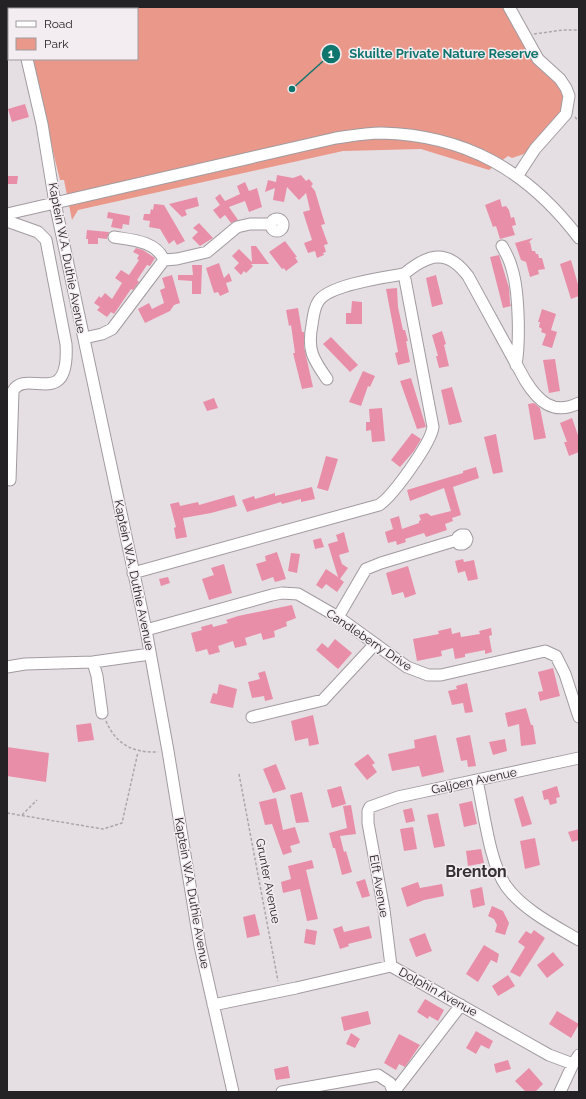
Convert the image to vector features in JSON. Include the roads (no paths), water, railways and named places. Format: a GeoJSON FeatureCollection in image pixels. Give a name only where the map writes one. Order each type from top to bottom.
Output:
{"type":"FeatureCollection","features":[{"type":"Feature","properties":{"kind":"street"},"geometry":{"type":"LineString","coordinates":[[509,7],[526,40],[538,59],[566,88],[569,96],[566,114],[535,148],[518,175]]}},
{"type":"Feature","properties":{"kind":"street","name":"Kaptein W.A. Duthie Avenue"},"geometry":{"type":"LineString","coordinates":[[27,60],[42,124],[55,203],[146,630],[190,884],[213,1006],[233,1092]]}},
{"type":"Feature","properties":{"kind":"street"},"geometry":{"type":"LineString","coordinates":[[7,214],[336,138],[380,133],[432,138],[462,147],[518,175],[553,207],[579,238]]}},
{"type":"Feature","properties":{"kind":"street"},"geometry":{"type":"LineString","coordinates":[[7,221],[38,232],[46,240],[66,344],[67,360],[65,369],[56,382],[39,385],[23,382],[15,386],[13,391],[10,480]]}},
{"type":"Feature","properties":{"kind":"street"},"geometry":{"type":"LineString","coordinates":[[84,338],[102,334],[112,329],[164,260],[176,259],[207,252],[237,227],[250,224],[271,224]]}},
{"type":"Feature","properties":{"kind":"street"},"geometry":{"type":"LineString","coordinates":[[114,237],[147,244],[161,253],[164,260]]}},
{"type":"Feature","properties":{"kind":"street"},"geometry":{"type":"LineString","coordinates":[[502,246],[513,270],[515,284],[519,347],[516,365]]}},
{"type":"Feature","properties":{"kind":"street"},"geometry":{"type":"LineString","coordinates":[[326,379],[314,361],[310,351],[310,336],[318,301],[322,296],[334,290],[368,280],[404,274],[424,260],[434,257],[450,259],[460,265],[468,276],[516,365],[535,396],[543,403],[562,408],[579,403]]}},
{"type":"Feature","properties":{"kind":"street"},"geometry":{"type":"LineString","coordinates":[[133,573],[379,505],[391,495],[422,451],[432,433],[433,427],[404,274]]}},
{"type":"Feature","properties":{"kind":"street"},"geometry":{"type":"LineString","coordinates":[[338,617],[366,569],[381,562],[457,540]]}},
{"type":"Feature","properties":{"kind":"street","name":"Candleberry Drive"},"geometry":{"type":"LineString","coordinates":[[146,630],[282,592],[298,594],[338,617],[407,667],[428,675],[441,675],[545,652],[556,656],[565,674],[579,717]]}},
{"type":"Feature","properties":{"kind":"street"},"geometry":{"type":"LineString","coordinates":[[252,717],[323,700],[375,644]]}},
{"type":"Feature","properties":{"kind":"street"},"geometry":{"type":"LineString","coordinates":[[7,667],[25,664],[92,662],[150,654]]}},
{"type":"Feature","properties":{"kind":"street"},"geometry":{"type":"LineString","coordinates":[[92,662],[97,676],[102,713]]}},
{"type":"Feature","properties":{"kind":"street","name":"Galjoen Avenue"},"geometry":{"type":"LineString","coordinates":[[370,807],[398,796],[477,781],[579,758]]}},
{"type":"Feature","properties":{"kind":"street"},"geometry":{"type":"LineString","coordinates":[[477,781],[495,862],[505,885],[517,898],[543,918],[579,940]]}},
{"type":"Feature","properties":{"kind":"street","name":"Elft Avenue"},"geometry":{"type":"LineString","coordinates":[[370,807],[368,810],[368,823],[384,910],[391,966]]}},
{"type":"Feature","properties":{"kind":"street","name":"Dolphin Avenue"},"geometry":{"type":"LineString","coordinates":[[213,1006],[391,966],[549,1055],[576,1060]]}},
{"type":"Feature","properties":{"kind":"street"},"geometry":{"type":"LineString","coordinates":[[393,1092],[461,1005]]}},
{"type":"Feature","properties":{"kind":"street"},"geometry":{"type":"LineString","coordinates":[[560,1092],[576,1060]]}},
{"type":"Feature","properties":{"kind":"street"},"geometry":{"type":"LineString","coordinates":[[282,1092],[378,1075],[390,1083],[393,1092]]}},
{"type":"Feature","properties":{"kind":"place","name":"Skuilte Private Nature Reserve"},"geometry":{"type":"Point","coordinates":[292,89]}},
{"type":"Feature","properties":{"kind":"district","name":"Brenton"},"geometry":{"type":"Point","coordinates":[476,871]}}]}
